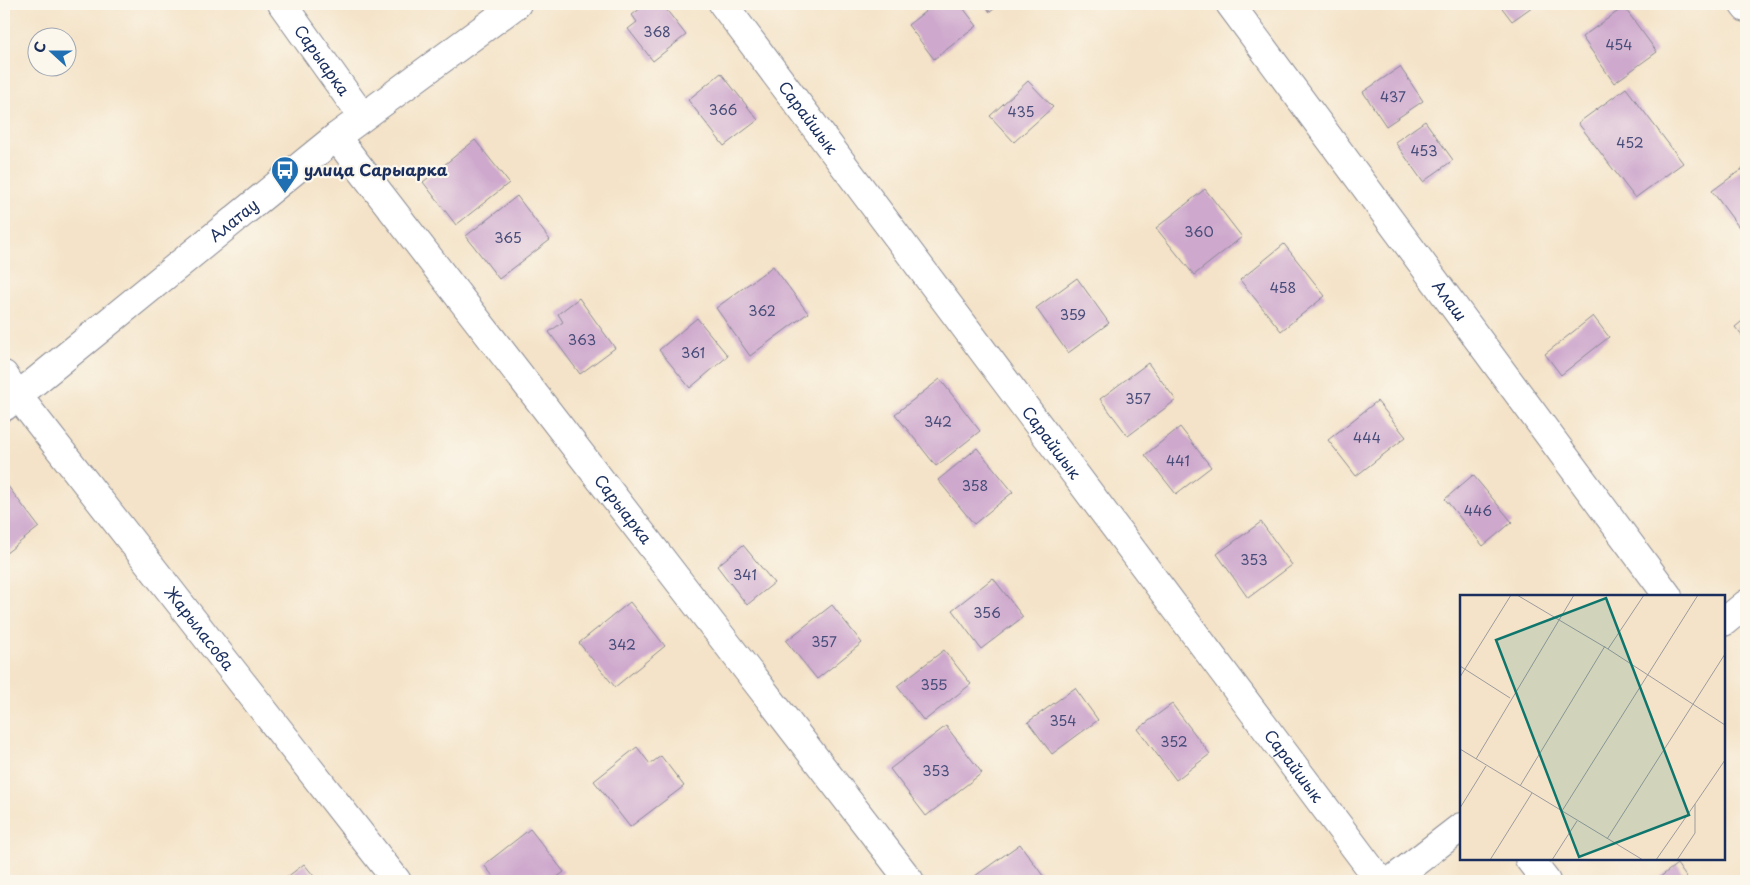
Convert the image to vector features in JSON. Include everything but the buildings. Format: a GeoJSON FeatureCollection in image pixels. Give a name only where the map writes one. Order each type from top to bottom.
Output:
{"type":"FeatureCollection","features":[{"type":"Feature","properties":{"kind":"street","name":"Сарыарка"},"geometry":{"type":"LineString","coordinates":[[282,4],[362,116]]}},
{"type":"Feature","properties":{"kind":"street","name":"Алатау"},"geometry":{"type":"LineString","coordinates":[[9,393],[362,116],[517,4]]}},
{"type":"Feature","properties":{"kind":"street","name":"Сарайшык"},"geometry":{"type":"LineString","coordinates":[[724,4],[1380,881]]}},
{"type":"Feature","properties":{"kind":"street","name":"Алаш"},"geometry":{"type":"LineString","coordinates":[[1230,4],[1667,595]]}},
{"type":"Feature","properties":{"kind":"street"},"geometry":{"type":"LineString","coordinates":[[1743,4],[1746,8]]}},
{"type":"Feature","properties":{"kind":"street","name":"Сарыарка"},"geometry":{"type":"LineString","coordinates":[[336,137],[910,881]]}},
{"type":"Feature","properties":{"kind":"street","name":"Жарыласова"},"geometry":{"type":"LineString","coordinates":[[9,393],[397,881]]}},
{"type":"Feature","properties":{"kind":"street"},"geometry":{"type":"LineString","coordinates":[[1725,621],[1746,604]]}},
{"type":"Feature","properties":{"kind":"street"},"geometry":{"type":"LineString","coordinates":[[1391,881],[1460,828]]}},
{"type":"Feature","properties":{"kind":"street"},"geometry":{"type":"LineString","coordinates":[[1530,860],[1546,881]]}},
{"type":"Feature","properties":{"kind":"place","name":"улица Сарыарка"},"geometry":{"type":"Point","coordinates":[285,194]}}]}
